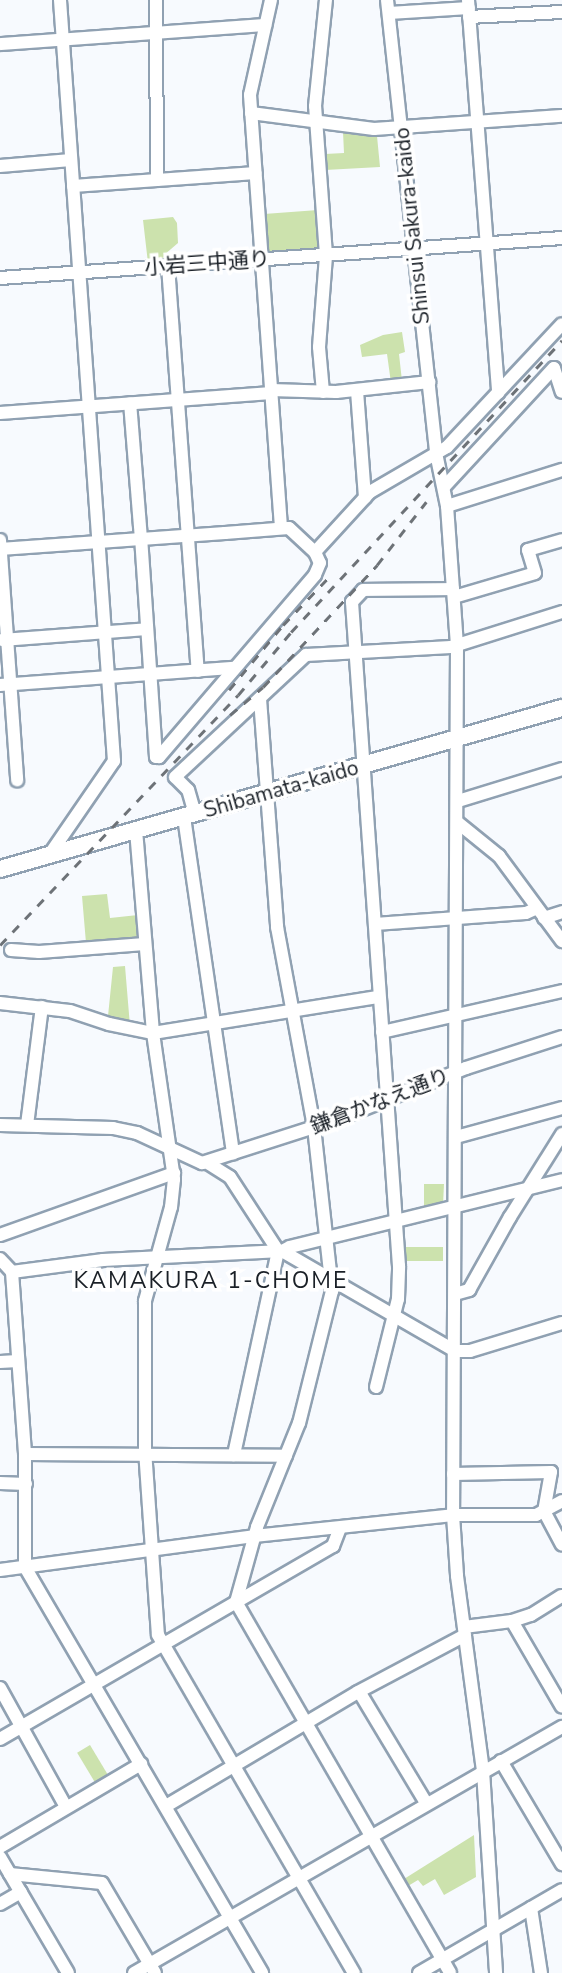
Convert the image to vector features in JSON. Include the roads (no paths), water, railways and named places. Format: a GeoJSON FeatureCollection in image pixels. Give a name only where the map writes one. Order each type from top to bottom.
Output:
{"type":"FeatureCollection","features":[{"type":"Feature","properties":{"kind":"main road","name":"Shibamata-kaido"},"geometry":{"type":"LineString","coordinates":[[0,869],[562,708]]}},
{"type":"Feature","properties":{"kind":"street"},"geometry":{"type":"LineString","coordinates":[[50,854],[114,761],[60,0]]}},
{"type":"Feature","properties":{"kind":"street"},"geometry":{"type":"LineString","coordinates":[[156,0],[157,180]]}},
{"type":"Feature","properties":{"kind":"street"},"geometry":{"type":"LineString","coordinates":[[271,0],[250,91],[281,528]]}},
{"type":"Feature","properties":{"kind":"street"},"geometry":{"type":"LineString","coordinates":[[323,392],[319,338],[326,255],[316,121],[326,0]]}},
{"type":"Feature","properties":{"kind":"street","name":"Shinsui Sakura-kaido"},"geometry":{"type":"LineString","coordinates":[[387,0],[436,453],[447,506],[457,646],[453,1515],[464,1631],[483,1771],[496,1973]]}},
{"type":"Feature","properties":{"kind":"street"},"geometry":{"type":"LineString","coordinates":[[469,9],[498,393]]}},
{"type":"Feature","properties":{"kind":"street"},"geometry":{"type":"LineString","coordinates":[[389,13],[469,9],[562,12]]}},
{"type":"Feature","properties":{"kind":"street"},"geometry":{"type":"LineString","coordinates":[[0,44],[265,25]]}},
{"type":"Feature","properties":{"kind":"street"},"geometry":{"type":"LineString","coordinates":[[251,113],[374,129],[562,116]]}},
{"type":"Feature","properties":{"kind":"street"},"geometry":{"type":"LineString","coordinates":[[0,166],[71,160]]}},
{"type":"Feature","properties":{"kind":"street"},"geometry":{"type":"LineString","coordinates":[[73,186],[256,173]]}},
{"type":"Feature","properties":{"kind":"street","name":"小岩三中通り"},"geometry":{"type":"LineString","coordinates":[[0,278],[562,237]]}},
{"type":"Feature","properties":{"kind":"street"},"geometry":{"type":"LineString","coordinates":[[168,266],[198,671]]}},
{"type":"Feature","properties":{"kind":"street"},"geometry":{"type":"LineString","coordinates":[[316,552],[365,498],[447,447],[562,324]]}},
{"type":"Feature","properties":{"kind":"street"},"geometry":{"type":"LineString","coordinates":[[444,487],[554,368],[562,392]]}},
{"type":"Feature","properties":{"kind":"street"},"geometry":{"type":"LineString","coordinates":[[0,413],[271,392],[356,391],[429,382]]}},
{"type":"Feature","properties":{"kind":"street"},"geometry":{"type":"LineString","coordinates":[[356,391],[365,498]]}},
{"type":"Feature","properties":{"kind":"street"},"geometry":{"type":"LineString","coordinates":[[0,549],[141,539],[188,536],[289,528],[316,552],[320,563],[315,575],[159,757],[156,757],[141,539],[130,403]]}},
{"type":"Feature","properties":{"kind":"street"},"geometry":{"type":"LineString","coordinates":[[447,506],[562,470]]}},
{"type":"Feature","properties":{"kind":"street"},"geometry":{"type":"LineString","coordinates":[[0,540],[5,685],[17,780]]}},
{"type":"Feature","properties":{"kind":"street"},"geometry":{"type":"LineString","coordinates":[[376,1387],[399,1280],[352,602],[363,590],[453,593],[536,573],[528,550],[562,540]]}},
{"type":"Feature","properties":{"kind":"street"},"geometry":{"type":"LineString","coordinates":[[233,1153],[188,790],[175,777],[306,655],[457,646],[562,612]]}},
{"type":"Feature","properties":{"kind":"street"},"geometry":{"type":"LineString","coordinates":[[4,640],[147,629]]}},
{"type":"Feature","properties":{"kind":"street"},"geometry":{"type":"LineString","coordinates":[[5,685],[234,668]]}},
{"type":"Feature","properties":{"kind":"street"},"geometry":{"type":"LineString","coordinates":[[260,699],[277,927],[314,1127],[331,1282],[299,1423],[254,1536],[236,1602],[450,1973]]}},
{"type":"Feature","properties":{"kind":"street"},"geometry":{"type":"LineString","coordinates":[[458,801],[562,769]]}},
{"type":"Feature","properties":{"kind":"street"},"geometry":{"type":"LineString","coordinates":[[457,822],[499,856],[562,940]]}},
{"type":"Feature","properties":{"kind":"street"},"geometry":{"type":"LineString","coordinates":[[136,830],[153,1034],[174,1173],[173,1202],[145,1301],[145,1455],[158,1635],[354,1973]]}},
{"type":"Feature","properties":{"kind":"street"},"geometry":{"type":"LineString","coordinates":[[375,924],[562,912]]}},
{"type":"Feature","properties":{"kind":"street"},"geometry":{"type":"LineString","coordinates":[[11,950],[39,952],[145,944]]}},
{"type":"Feature","properties":{"kind":"street"},"geometry":{"type":"LineString","coordinates":[[382,1032],[562,992]]}},
{"type":"Feature","properties":{"kind":"street"},"geometry":{"type":"LineString","coordinates":[[0,1003],[70,1011],[109,1024],[153,1034],[379,997]]}},
{"type":"Feature","properties":{"kind":"street"},"geometry":{"type":"LineString","coordinates":[[27,1125],[42,1007]]}},
{"type":"Feature","properties":{"kind":"street","name":"鎌倉かなえ通り"},"geometry":{"type":"LineString","coordinates":[[201,1162],[314,1127],[456,1072],[562,1037]]}},
{"type":"Feature","properties":{"kind":"street"},"geometry":{"type":"LineString","coordinates":[[456,1136],[562,1108]]}},
{"type":"Feature","properties":{"kind":"street"},"geometry":{"type":"LineString","coordinates":[[0,1125],[113,1128],[136,1133],[201,1162],[230,1177],[280,1251],[455,1351],[470,1351],[562,1323]]}},
{"type":"Feature","properties":{"kind":"street"},"geometry":{"type":"LineString","coordinates":[[455,1294],[470,1290],[562,1135]]}},
{"type":"Feature","properties":{"kind":"street"},"geometry":{"type":"LineString","coordinates":[[0,1235],[174,1173]]}},
{"type":"Feature","properties":{"kind":"street"},"geometry":{"type":"LineString","coordinates":[[12,1272],[103,1260],[280,1251],[526,1192],[562,1180]]}},
{"type":"Feature","properties":{"kind":"street"},"geometry":{"type":"LineString","coordinates":[[233,1455],[280,1251]]}},
{"type":"Feature","properties":{"kind":"street"},"geometry":{"type":"LineString","coordinates":[[0,1259],[12,1272],[25,1454],[25,1567],[262,1973]]}},
{"type":"Feature","properties":{"kind":"street"},"geometry":{"type":"LineString","coordinates":[[0,1362],[18,1362]]}},
{"type":"Feature","properties":{"kind":"street"},"geometry":{"type":"LineString","coordinates":[[25,1454],[286,1457]]}},
{"type":"Feature","properties":{"kind":"street"},"geometry":{"type":"LineString","coordinates":[[453,1474],[551,1472],[544,1511],[562,1545]]}},
{"type":"Feature","properties":{"kind":"street"},"geometry":{"type":"LineString","coordinates":[[0,1483],[26,1484]]}},
{"type":"Feature","properties":{"kind":"street"},"geometry":{"type":"LineString","coordinates":[[0,1570],[254,1536],[453,1515],[536,1515],[562,1501]]}},
{"type":"Feature","properties":{"kind":"street"},"geometry":{"type":"LineString","coordinates":[[0,1739],[333,1546],[340,1528]]}},
{"type":"Feature","properties":{"kind":"street"},"geometry":{"type":"LineString","coordinates":[[166,1806],[464,1631],[531,1615],[562,1596]]}},
{"type":"Feature","properties":{"kind":"street"},"geometry":{"type":"LineString","coordinates":[[512,1621],[562,1707]]}},
{"type":"Feature","properties":{"kind":"street"},"geometry":{"type":"LineString","coordinates":[[0,1688],[66,1807]]}},
{"type":"Feature","properties":{"kind":"street"},"geometry":{"type":"LineString","coordinates":[[360,1693],[426,1803]]}},
{"type":"Feature","properties":{"kind":"street"},"geometry":{"type":"LineString","coordinates":[[134,1973],[152,1968],[230,1917],[562,1727]]}},
{"type":"Feature","properties":{"kind":"street"},"geometry":{"type":"LineString","coordinates":[[501,1761],[562,1864]]}},
{"type":"Feature","properties":{"kind":"street"},"geometry":{"type":"LineString","coordinates":[[0,1847],[141,1764]]}},
{"type":"Feature","properties":{"kind":"street"},"geometry":{"type":"LineString","coordinates":[[0,1857],[68,1973]]}},
{"type":"Feature","properties":{"kind":"street"},"geometry":{"type":"LineString","coordinates":[[10,1874],[102,1882],[152,1968]]}},
{"type":"Feature","properties":{"kind":"street"},"geometry":{"type":"LineString","coordinates":[[419,1973],[562,1889]]}},
{"type":"Feature","properties":{"kind":"street"},"geometry":{"type":"LineString","coordinates":[[0,1905],[21,1892]]}},
{"type":"Feature","properties":{"kind":"street"},"geometry":{"type":"LineString","coordinates":[[531,1908],[541,1973]]}},
{"type":"Feature","properties":{"kind":"railway"},"geometry":{"type":"LineString","coordinates":[[0,945],[238,695],[291,632],[562,340]]}},
{"type":"Feature","properties":{"kind":"railway"},"geometry":{"type":"LineString","coordinates":[[230,715],[263,687],[377,565],[426,502]]}},
{"type":"Feature","properties":{"kind":"railway"},"geometry":{"type":"LineString","coordinates":[[229,690],[283,625],[329,577]]}},
{"type":"Feature","properties":{"kind":"district","name":"KAMAKURA 1-CHOME"},"geometry":{"type":"Point","coordinates":[211,1281]}}]}
